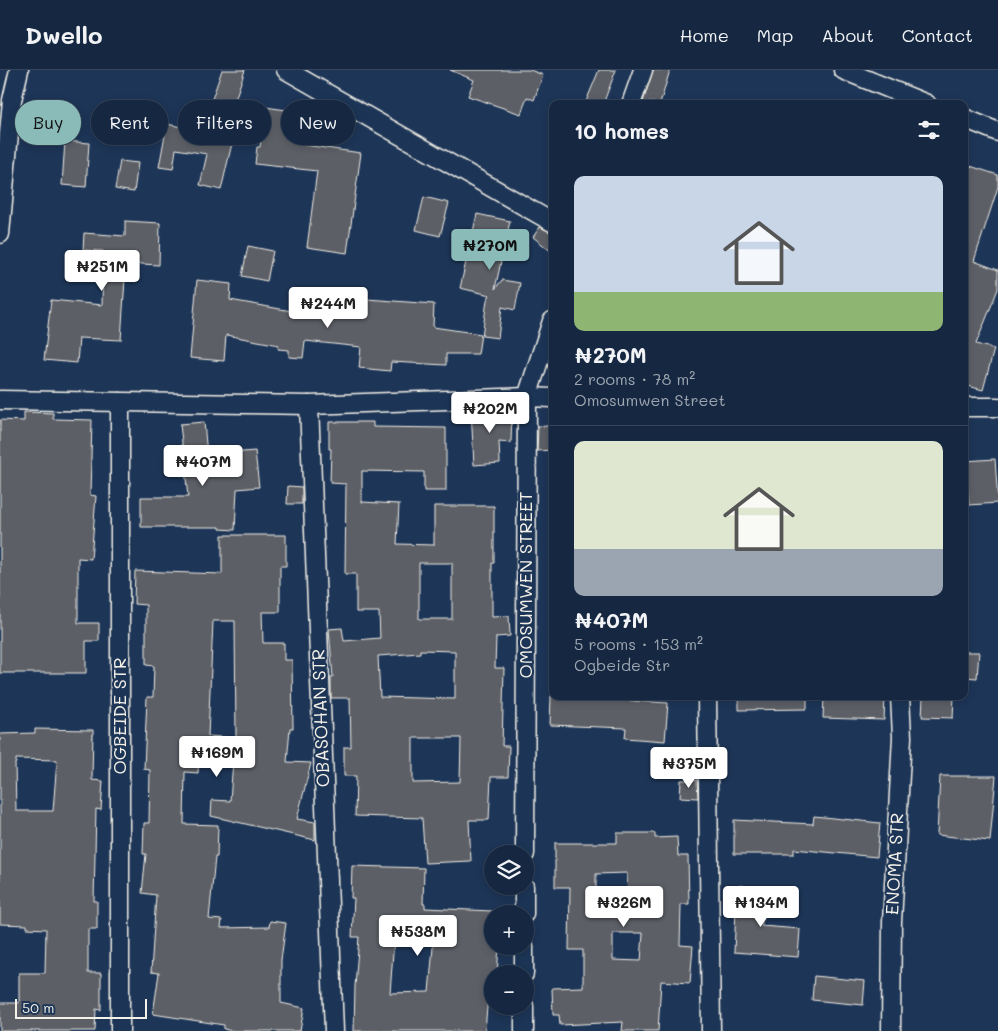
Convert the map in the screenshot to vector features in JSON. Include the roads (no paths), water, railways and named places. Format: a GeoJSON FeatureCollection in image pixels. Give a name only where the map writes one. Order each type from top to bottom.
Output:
{"type":"FeatureCollection","features":[{"type":"Feature","properties":{"kind":"street"},"geometry":{"type":"LineString","coordinates":[[0,234],[12,100],[19,70]]}},
{"type":"Feature","properties":{"kind":"street"},"geometry":{"type":"LineString","coordinates":[[286,70],[549,220]]}},
{"type":"Feature","properties":{"kind":"street"},"geometry":{"type":"LineString","coordinates":[[632,100],[643,70]]}},
{"type":"Feature","properties":{"kind":"street"},"geometry":{"type":"LineString","coordinates":[[844,70],[917,100]]}},
{"type":"Feature","properties":{"kind":"street"},"geometry":{"type":"LineString","coordinates":[[968,120],[998,132]]}},
{"type":"Feature","properties":{"kind":"street","name":"OMOSUMWEN STREET"},"geometry":{"type":"LineString","coordinates":[[524,845],[527,397],[549,330]]}},
{"type":"Feature","properties":{"kind":"street"},"geometry":{"type":"LineString","coordinates":[[0,400],[309,405],[527,397],[549,398]]}},
{"type":"Feature","properties":{"kind":"street","name":"OGBEIDE STR"},"geometry":{"type":"LineString","coordinates":[[120,402],[120,1031]]}},
{"type":"Feature","properties":{"kind":"street","name":"OBASOHAN STR"},"geometry":{"type":"LineString","coordinates":[[309,405],[334,1031]]}},
{"type":"Feature","properties":{"kind":"street"},"geometry":{"type":"LineString","coordinates":[[968,407],[998,407]]}},
{"type":"Feature","properties":{"kind":"street"},"geometry":{"type":"LineString","coordinates":[[707,700],[711,1031]]}},
{"type":"Feature","properties":{"kind":"street","name":"ENOMA STR"},"geometry":{"type":"LineString","coordinates":[[891,1031],[892,922],[902,737],[900,700]]}},
{"type":"Feature","properties":{"kind":"street"},"geometry":{"type":"LineString","coordinates":[[524,1015],[524,1031]]}}]}
